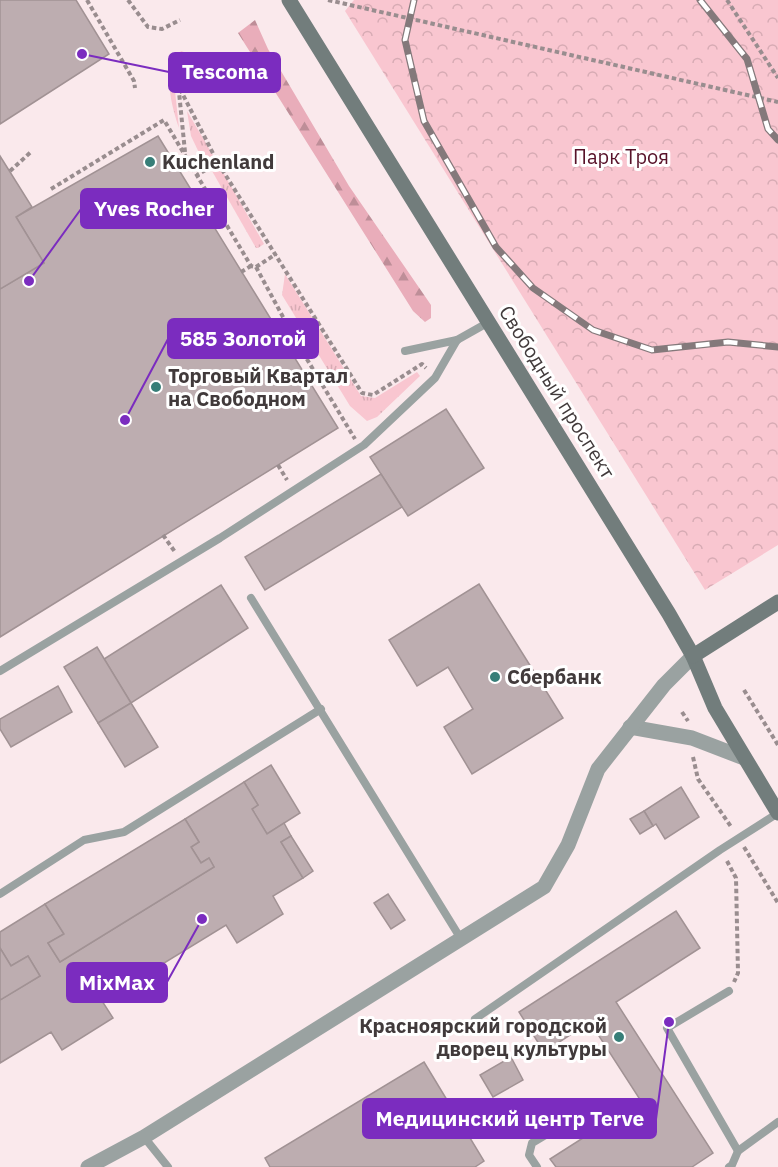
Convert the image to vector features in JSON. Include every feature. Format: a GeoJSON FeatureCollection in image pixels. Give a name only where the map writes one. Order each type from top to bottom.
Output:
{"type":"FeatureCollection","features":[{"type":"Feature","properties":{"kind":"main road","name":"Свободный проспект"},"geometry":{"type":"LineString","coordinates":[[289,0],[693,656],[715,708],[778,813]]}},
{"type":"Feature","properties":{"kind":"main road"},"geometry":{"type":"LineString","coordinates":[[693,656],[778,602]]}},
{"type":"Feature","properties":{"kind":"street"},"geometry":{"type":"LineString","coordinates":[[88,1167],[144,1137],[544,886],[568,845],[598,769],[664,685],[693,656]]}},
{"type":"Feature","properties":{"kind":"street"},"geometry":{"type":"LineString","coordinates":[[630,727],[692,738],[744,758]]}},
{"type":"Feature","properties":{"kind":"lane"},"geometry":{"type":"LineString","coordinates":[[405,351],[457,340],[489,322]]}},
{"type":"Feature","properties":{"kind":"lane"},"geometry":{"type":"LineString","coordinates":[[0,671],[182,561],[360,447],[435,378],[457,340]]}},
{"type":"Feature","properties":{"kind":"lane"},"geometry":{"type":"LineString","coordinates":[[251,598],[462,939]]}},
{"type":"Feature","properties":{"kind":"lane"},"geometry":{"type":"LineString","coordinates":[[0,894],[84,840],[124,832],[321,709]]}},
{"type":"Feature","properties":{"kind":"lane"},"geometry":{"type":"LineString","coordinates":[[475,1019],[720,850],[778,813]]}},
{"type":"Feature","properties":{"kind":"lane"},"geometry":{"type":"LineString","coordinates":[[729,991],[667,1028],[738,1151]]}},
{"type":"Feature","properties":{"kind":"lane"},"geometry":{"type":"LineString","coordinates":[[537,1167],[529,1155],[532,1143],[584,1112]]}},
{"type":"Feature","properties":{"kind":"lane"},"geometry":{"type":"LineString","coordinates":[[729,1167],[738,1151],[778,1122]]}},
{"type":"Feature","properties":{"kind":"lane"},"geometry":{"type":"LineString","coordinates":[[144,1137],[168,1167]]}},
{"type":"Feature","properties":{"kind":"path"},"geometry":{"type":"LineString","coordinates":[[88,0],[134,81],[135,88]]}},
{"type":"Feature","properties":{"kind":"path"},"geometry":{"type":"LineString","coordinates":[[128,0],[148,27],[162,29],[180,20]]}},
{"type":"Feature","properties":{"kind":"path"},"geometry":{"type":"LineString","coordinates":[[327,0],[778,102]]}},
{"type":"Feature","properties":{"kind":"path"},"geometry":{"type":"LineString","coordinates":[[727,0],[778,78]]}},
{"type":"Feature","properties":{"kind":"path"},"geometry":{"type":"LineString","coordinates":[[186,155],[180,89],[187,54]]}},
{"type":"Feature","properties":{"kind":"path"},"geometry":{"type":"LineString","coordinates":[[180,89],[218,163],[362,393],[373,395],[422,364],[435,378]]}},
{"type":"Feature","properties":{"kind":"path"},"geometry":{"type":"LineString","coordinates":[[51,189],[164,120],[254,266],[360,447]]}},
{"type":"Feature","properties":{"kind":"path"},"geometry":{"type":"LineString","coordinates":[[10,171],[32,151]]}},
{"type":"Feature","properties":{"kind":"path"},"geometry":{"type":"LineString","coordinates":[[197,175],[218,163]]}},
{"type":"Feature","properties":{"kind":"path"},"geometry":{"type":"LineString","coordinates":[[241,272],[276,254]]}},
{"type":"Feature","properties":{"kind":"path"},"geometry":{"type":"LineString","coordinates":[[287,345],[296,341]]}},
{"type":"Feature","properties":{"kind":"path"},"geometry":{"type":"LineString","coordinates":[[278,465],[293,490]]}},
{"type":"Feature","properties":{"kind":"path"},"geometry":{"type":"LineString","coordinates":[[163,535],[182,561]]}},
{"type":"Feature","properties":{"kind":"path"},"geometry":{"type":"LineString","coordinates":[[744,690],[778,745]]}},
{"type":"Feature","properties":{"kind":"path"},"geometry":{"type":"LineString","coordinates":[[720,850],[736,878],[738,973],[729,991]]}},
{"type":"Feature","properties":{"kind":"green space","name":"Парк Троя"},"geometry":{"type":"Polygon","coordinates":[[[354,0],[778,0],[778,545],[705,590],[345,11],[354,0]]]}},
{"type":"Feature","properties":{"kind":"green space"},"geometry":{"type":"Polygon","coordinates":[[[255,20],[268,49],[349,186],[431,305],[431,318],[425,322],[413,311],[238,33],[255,20]]]}},
{"type":"Feature","properties":{"kind":"green space"},"geometry":{"type":"Polygon","coordinates":[[[181,51],[184,52],[175,91],[179,128],[171,99],[170,78],[175,59],[181,51]]]}},
{"type":"Feature","properties":{"kind":"green space"},"geometry":{"type":"Polygon","coordinates":[[[187,111],[214,157],[203,161],[191,136],[187,111]]]}},
{"type":"Feature","properties":{"kind":"green space"},"geometry":{"type":"Polygon","coordinates":[[[220,167],[264,244],[258,248],[212,171],[220,167]]]}},
{"type":"Feature","properties":{"kind":"green space"},"geometry":{"type":"Polygon","coordinates":[[[285,274],[361,396],[375,398],[417,372],[420,376],[377,417],[367,421],[350,406],[282,295],[285,274]]]}},
{"type":"Feature","properties":{"kind":"building"},"geometry":{"type":"Polygon","coordinates":[[[0,0],[76,0],[109,54],[0,124],[0,0]]]}},
{"type":"Feature","properties":{"kind":"building","name":"Торговый Квартал на Свободном"},"geometry":{"type":"Polygon","coordinates":[[[158,136],[338,428],[0,637],[0,289],[44,263],[16,217],[158,136]]]}},
{"type":"Feature","properties":{"kind":"building"},"geometry":{"type":"Polygon","coordinates":[[[0,156],[32,207],[16,217],[44,263],[0,289],[0,156]]]}},
{"type":"Feature","properties":{"kind":"building"},"geometry":{"type":"Polygon","coordinates":[[[446,409],[484,468],[408,516],[370,457],[446,409]]]}},
{"type":"Feature","properties":{"kind":"building"},"geometry":{"type":"Polygon","coordinates":[[[381,474],[402,507],[265,590],[245,557],[381,474]]]}},
{"type":"Feature","properties":{"kind":"building","name":"Сбербанк"},"geometry":{"type":"Polygon","coordinates":[[[479,584],[563,718],[472,774],[444,727],[473,709],[448,667],[417,686],[389,640],[479,584]]]}},
{"type":"Feature","properties":{"kind":"building"},"geometry":{"type":"Polygon","coordinates":[[[221,585],[248,628],[131,703],[104,659],[221,585]]]}},
{"type":"Feature","properties":{"kind":"building"},"geometry":{"type":"Polygon","coordinates":[[[97,647],[131,703],[98,723],[64,667],[97,647]]]}},
{"type":"Feature","properties":{"kind":"building"},"geometry":{"type":"Polygon","coordinates":[[[58,686],[72,712],[11,747],[0,729],[0,719],[58,686]]]}},
{"type":"Feature","properties":{"kind":"building"},"geometry":{"type":"Polygon","coordinates":[[[131,703],[158,747],[125,767],[98,723],[131,703]]]}},
{"type":"Feature","properties":{"kind":"building"},"geometry":{"type":"Polygon","coordinates":[[[271,765],[300,813],[267,834],[252,809],[258,805],[244,782],[271,765]]]}},
{"type":"Feature","properties":{"kind":"building"},"geometry":{"type":"Polygon","coordinates":[[[244,782],[258,805],[252,809],[267,834],[284,823],[291,836],[281,842],[303,878],[273,896],[283,914],[237,943],[226,925],[102,1001],[113,1018],[62,1050],[51,1032],[0,1063],[0,1000],[40,976],[28,956],[11,966],[0,948],[0,932],[45,904],[64,934],[48,943],[60,962],[214,867],[209,858],[201,863],[191,847],[199,842],[185,819],[244,782]]]}},
{"type":"Feature","properties":{"kind":"building"},"geometry":{"type":"Polygon","coordinates":[[[681,787],[699,817],[665,839],[656,824],[653,826],[644,811],[681,787]]]}},
{"type":"Feature","properties":{"kind":"building"},"geometry":{"type":"Polygon","coordinates":[[[644,811],[653,826],[640,834],[630,819],[644,811]]]}},
{"type":"Feature","properties":{"kind":"building"},"geometry":{"type":"Polygon","coordinates":[[[185,819],[199,842],[191,847],[201,863],[209,858],[214,867],[60,962],[48,943],[64,934],[45,904],[185,819]]]}},
{"type":"Feature","properties":{"kind":"building"},"geometry":{"type":"Polygon","coordinates":[[[291,836],[313,871],[303,878],[281,842],[291,836]]]}},
{"type":"Feature","properties":{"kind":"building"},"geometry":{"type":"Polygon","coordinates":[[[388,894],[405,920],[391,929],[374,903],[388,894]]]}},
{"type":"Feature","properties":{"kind":"building","name":"Красноярский городской дворец культуры"},"geometry":{"type":"Polygon","coordinates":[[[676,911],[700,948],[616,1002],[713,1153],[692,1167],[556,1167],[550,1159],[641,1101],[590,1022],[544,1052],[519,1012],[676,911]]]}},
{"type":"Feature","properties":{"kind":"building"},"geometry":{"type":"Polygon","coordinates":[[[0,948],[11,966],[28,956],[40,976],[0,1000],[0,948]]]}},
{"type":"Feature","properties":{"kind":"building"},"geometry":{"type":"Polygon","coordinates":[[[511,1057],[523,1080],[493,1097],[480,1075],[511,1057]]]}},
{"type":"Feature","properties":{"kind":"building"},"geometry":{"type":"Polygon","coordinates":[[[424,1062],[484,1161],[475,1167],[270,1167],[265,1158],[424,1062]]]}},
{"type":"Feature","properties":{"kind":"railway"},"geometry":{"type":"LineString","coordinates":[[414,0],[405,40],[424,121],[496,247],[533,288],[593,330],[652,350],[728,342],[778,347]]}},
{"type":"Feature","properties":{"kind":"railway"},"geometry":{"type":"LineString","coordinates":[[700,0],[747,59],[768,129],[778,140]]}},
{"type":"Feature","properties":{"kind":"place","name":"Tescoma"},"geometry":{"type":"Point","coordinates":[82,54]}},
{"type":"Feature","properties":{"kind":"place","name":"Kuchenland"},"geometry":{"type":"Point","coordinates":[150,162]}},
{"type":"Feature","properties":{"kind":"place","name":"Yves Rocher"},"geometry":{"type":"Point","coordinates":[29,281]}},
{"type":"Feature","properties":{"kind":"place","name":"Торговый Квартал на Свободном"},"geometry":{"type":"Point","coordinates":[156,387]}},
{"type":"Feature","properties":{"kind":"place","name":"585 Золотой"},"geometry":{"type":"Point","coordinates":[125,420]}},
{"type":"Feature","properties":{"kind":"place","name":"Сбербанк"},"geometry":{"type":"Point","coordinates":[495,677]}},
{"type":"Feature","properties":{"kind":"place","name":"MixMax"},"geometry":{"type":"Point","coordinates":[202,919]}},
{"type":"Feature","properties":{"kind":"place","name":"Медицинский центр Terve"},"geometry":{"type":"Point","coordinates":[669,1022]}},
{"type":"Feature","properties":{"kind":"place","name":"Красноярский городской дворец культуры"},"geometry":{"type":"Point","coordinates":[619,1037]}}]}
